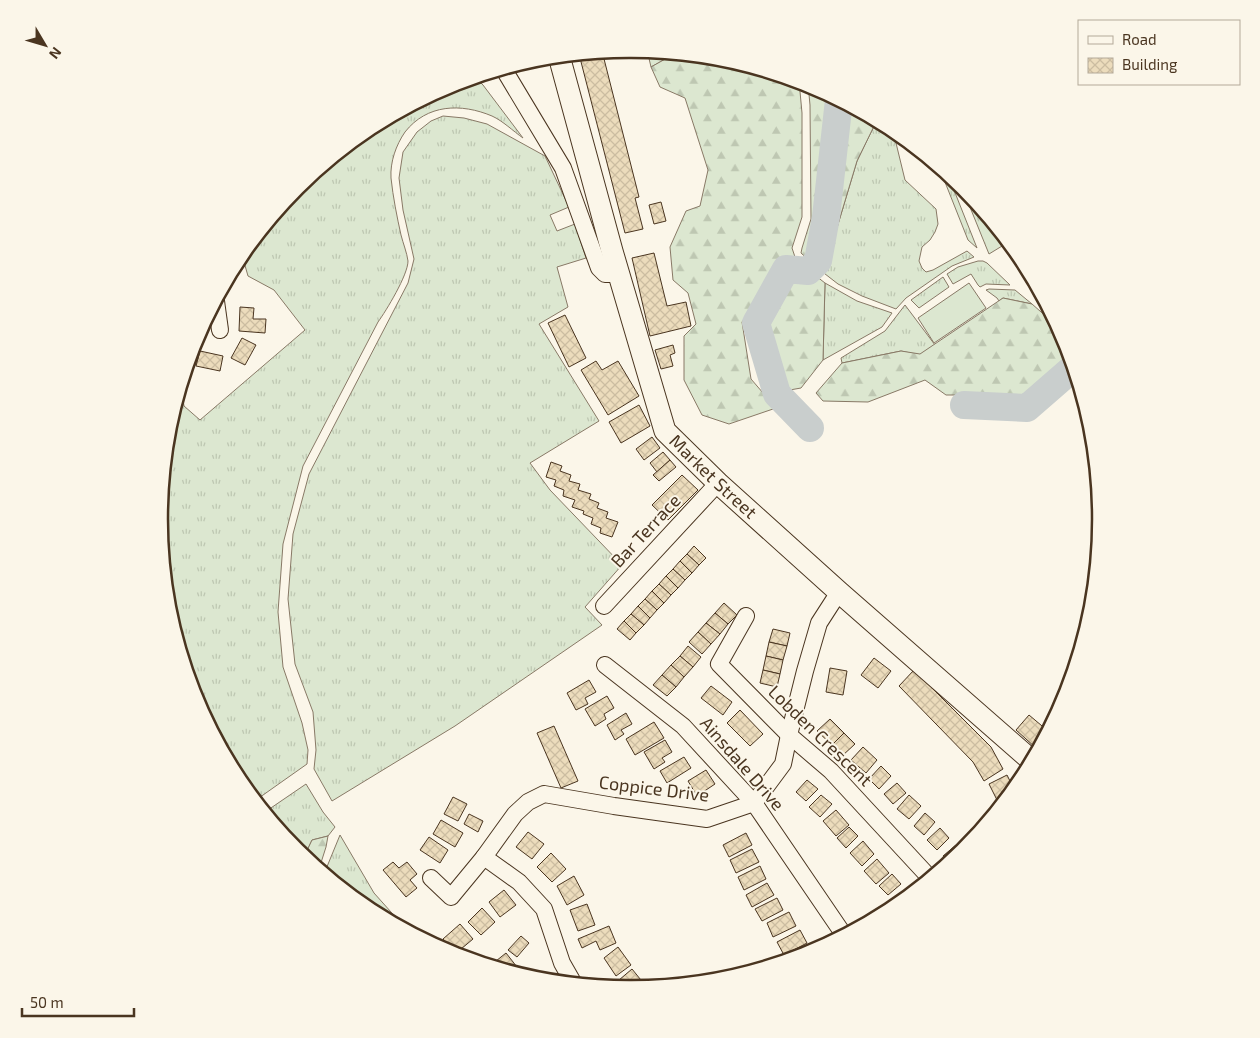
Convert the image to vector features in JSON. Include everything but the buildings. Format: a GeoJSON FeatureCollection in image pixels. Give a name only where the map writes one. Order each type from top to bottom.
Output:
{"type":"FeatureCollection","features":[{"type":"Feature","properties":{"kind":"main road","name":"Market Street"},"geometry":{"type":"LineString","coordinates":[[561,63],[612,251],[664,431],[718,483],[839,592],[1026,756]]}},
{"type":"Feature","properties":{"kind":"street"},"geometry":{"type":"LineString","coordinates":[[507,74],[563,168],[598,268],[605,274],[620,274]]}},
{"type":"Feature","properties":{"kind":"street"},"geometry":{"type":"LineString","coordinates":[[218,312],[220,330]]}},
{"type":"Feature","properties":{"kind":"street","name":"Bar Terrace"},"geometry":{"type":"LineString","coordinates":[[604,606],[718,483]]}},
{"type":"Feature","properties":{"kind":"street"},"geometry":{"type":"LineString","coordinates":[[754,803],[783,764],[805,671],[819,623],[839,592]]}},
{"type":"Feature","properties":{"kind":"street","name":"Lobden Crescent"},"geometry":{"type":"LineString","coordinates":[[746,616],[719,664],[789,735],[831,771],[925,873]]}},
{"type":"Feature","properties":{"kind":"street","name":"Ainsdale Drive"},"geometry":{"type":"LineString","coordinates":[[605,665],[683,726],[754,803],[840,930]]}},
{"type":"Feature","properties":{"kind":"street","name":"Coppice Drive"},"geometry":{"type":"LineString","coordinates":[[431,878],[451,897],[484,857],[515,814],[528,802],[544,794],[707,819],[754,803]]}},
{"type":"Feature","properties":{"kind":"street"},"geometry":{"type":"LineString","coordinates":[[484,857],[519,882],[544,909],[562,963],[570,977]]}},
{"type":"Feature","properties":{"kind":"green space"},"geometry":{"type":"Polygon","coordinates":[[[649,58],[666,59],[651,67],[649,58]]]}},
{"type":"Feature","properties":{"kind":"green space"},"geometry":{"type":"Polygon","coordinates":[[[666,59],[690,61],[749,73],[800,90],[802,113],[802,217],[792,248],[796,260],[783,266],[742,322],[751,379],[776,408],[729,424],[702,415],[684,380],[684,336],[696,324],[688,293],[673,280],[670,247],[686,211],[700,206],[708,170],[685,98],[660,87],[651,67],[666,59]]]}},
{"type":"Feature","properties":{"kind":"green space"},"geometry":{"type":"Polygon","coordinates":[[[481,83],[523,138],[492,116],[457,108],[434,111],[424,116],[405,132],[396,148],[391,178],[398,221],[408,261],[407,267],[396,293],[378,322],[303,466],[283,544],[278,612],[283,667],[302,723],[308,750],[307,764],[261,796],[230,750],[216,723],[193,667],[177,609],[169,549],[168,519],[172,459],[183,402],[184,406],[200,420],[305,330],[274,290],[248,276],[246,263],[283,215],[304,193],[349,153],[399,119],[426,105],[481,83]]]}},
{"type":"Feature","properties":{"kind":"green space"},"geometry":{"type":"Polygon","coordinates":[[[809,94],[833,105],[821,228],[815,260],[812,263],[801,253],[811,219],[809,94]]]}},
{"type":"Feature","properties":{"kind":"green space"},"geometry":{"type":"Polygon","coordinates":[[[843,110],[874,127],[857,161],[827,261],[843,110]]]}},
{"type":"Feature","properties":{"kind":"green space"},"geometry":{"type":"Polygon","coordinates":[[[443,116],[464,118],[487,124],[545,156],[569,207],[550,215],[557,231],[575,224],[586,258],[557,267],[568,307],[539,324],[599,421],[530,463],[550,490],[622,565],[585,607],[602,625],[455,726],[332,801],[314,769],[316,750],[313,712],[295,664],[288,599],[293,534],[309,474],[408,283],[414,259],[403,210],[399,178],[403,152],[417,132],[431,121],[443,116]]]}},
{"type":"Feature","properties":{"kind":"green space"},"geometry":{"type":"Polygon","coordinates":[[[874,127],[896,142],[905,180],[936,209],[938,224],[930,240],[922,247],[919,261],[926,272],[967,251],[974,257],[952,266],[906,298],[896,309],[862,296],[838,284],[820,270],[827,261],[857,161],[874,127]]]}},
{"type":"Feature","properties":{"kind":"green space"},"geometry":{"type":"Polygon","coordinates":[[[945,183],[955,192],[977,248],[968,240],[945,183]]]}},
{"type":"Feature","properties":{"kind":"green space"},"geometry":{"type":"Polygon","coordinates":[[[970,208],[1002,246],[989,254],[970,208]]]}},
{"type":"Feature","properties":{"kind":"green space"},"geometry":{"type":"Polygon","coordinates":[[[978,261],[987,263],[1010,285],[986,284],[980,287],[971,274],[953,284],[947,274],[958,267],[978,261]]]}},
{"type":"Feature","properties":{"kind":"green space"},"geometry":{"type":"Polygon","coordinates":[[[788,274],[816,276],[825,283],[823,360],[801,388],[784,391],[768,327],[788,274]]]}},
{"type":"Feature","properties":{"kind":"green space"},"geometry":{"type":"Polygon","coordinates":[[[943,277],[949,287],[919,308],[911,300],[943,277]]]}},
{"type":"Feature","properties":{"kind":"green space"},"geometry":{"type":"Polygon","coordinates":[[[825,283],[857,301],[892,313],[882,327],[823,360],[825,283]]]}},
{"type":"Feature","properties":{"kind":"green space"},"geometry":{"type":"Polygon","coordinates":[[[969,283],[986,308],[934,343],[918,318],[969,283]]]}},
{"type":"Feature","properties":{"kind":"green space"},"geometry":{"type":"Polygon","coordinates":[[[986,290],[1015,290],[1032,304],[1003,298],[999,301],[986,290]]]}},
{"type":"Feature","properties":{"kind":"green space"},"geometry":{"type":"Polygon","coordinates":[[[1003,298],[1032,304],[1044,314],[1065,366],[1031,395],[946,395],[925,380],[868,402],[823,401],[816,393],[842,363],[901,351],[920,354],[1003,298]]]}},
{"type":"Feature","properties":{"kind":"green space"},"geometry":{"type":"Polygon","coordinates":[[[905,305],[935,345],[920,355],[901,351],[842,363],[841,358],[885,331],[905,305]]]}},
{"type":"Feature","properties":{"kind":"green space"},"geometry":{"type":"Polygon","coordinates":[[[306,784],[323,812],[335,827],[328,836],[312,840],[308,849],[271,808],[306,784]]]}},
{"type":"Feature","properties":{"kind":"green space"},"geometry":{"type":"Polygon","coordinates":[[[340,835],[374,893],[395,916],[349,885],[327,867],[340,835]]]}},
{"type":"Feature","properties":{"kind":"green space"},"geometry":{"type":"Polygon","coordinates":[[[328,836],[321,862],[308,849],[312,840],[328,836]]]}},
{"type":"Feature","properties":{"kind":"waterway"},"geometry":{"type":"LineString","coordinates":[[810,428],[777,394],[756,323],[786,269],[808,271],[818,261],[826,217],[838,107]]}},
{"type":"Feature","properties":{"kind":"waterway"},"geometry":{"type":"LineString","coordinates":[[964,405],[1027,408],[1068,373]]}}]}
